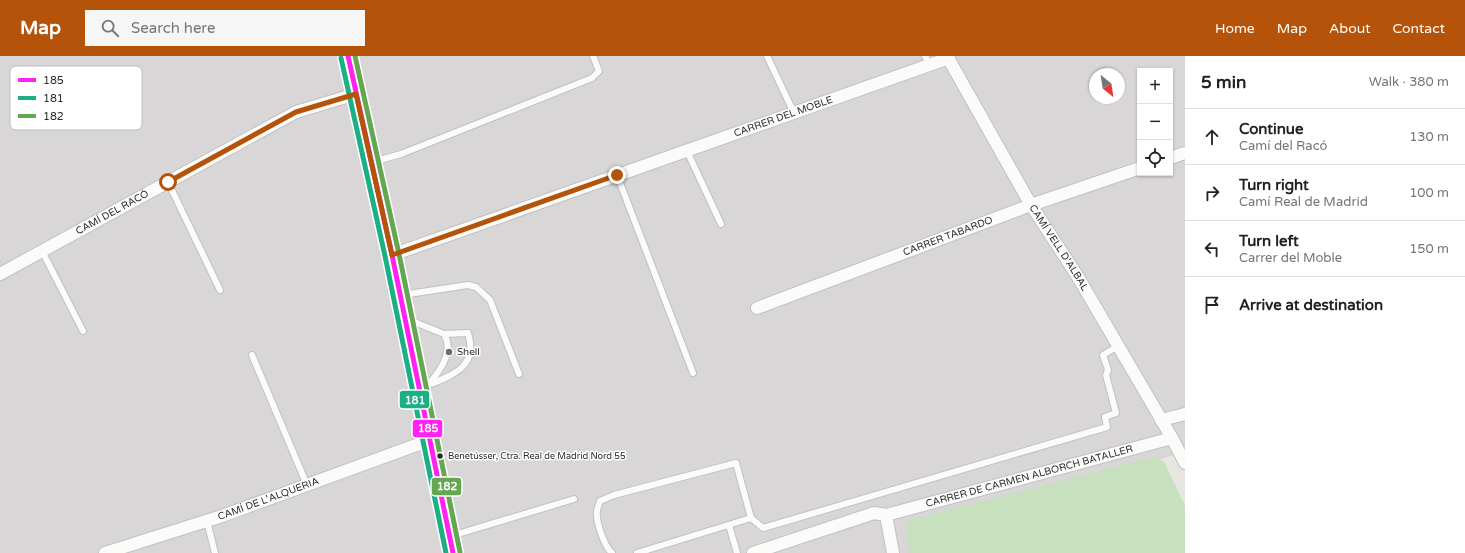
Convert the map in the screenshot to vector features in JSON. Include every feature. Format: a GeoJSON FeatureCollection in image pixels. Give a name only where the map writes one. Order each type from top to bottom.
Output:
{"type":"FeatureCollection","features":[{"type":"Feature","properties":{"kind":"street"},"geometry":{"type":"LineString","coordinates":[[348,56],[392,255],[404,318],[424,390],[430,440],[453,553]]}},
{"type":"Feature","properties":{"kind":"street","name":"CARRER DEL MOBLE"},"geometry":{"type":"LineString","coordinates":[[392,255],[794,113],[927,61],[948,57]]}},
{"type":"Feature","properties":{"kind":"street","name":"CAMÍ VELL D'ALBAL"},"geometry":{"type":"LineString","coordinates":[[948,57],[1031,205],[1078,277],[1183,456]]}},
{"type":"Feature","properties":{"kind":"street","name":"CAMÍ DEL RACÓ"},"geometry":{"type":"LineString","coordinates":[[0,274],[296,112],[356,94]]}},
{"type":"Feature","properties":{"kind":"street"},"geometry":{"type":"LineString","coordinates":[[1173,157],[1185,153]]}},
{"type":"Feature","properties":{"kind":"street","name":"CARRER TABARDO"},"geometry":{"type":"LineString","coordinates":[[757,308],[1031,205],[1137,169]]}},
{"type":"Feature","properties":{"kind":"street"},"geometry":{"type":"LineString","coordinates":[[1161,420],[1185,414]]}},
{"type":"Feature","properties":{"kind":"street","name":"CARRER DE CARMEN ALBORCH BATALLER"},"geometry":{"type":"LineString","coordinates":[[753,553],[874,514],[886,514],[1172,438]]}},
{"type":"Feature","properties":{"kind":"street","name":"CAMÍ DE L'ALQUERIA"},"geometry":{"type":"LineString","coordinates":[[105,553],[207,521],[430,440]]}},
{"type":"Feature","properties":{"kind":"street"},"geometry":{"type":"LineString","coordinates":[[886,514],[893,553]]}},
{"type":"Feature","properties":{"kind":"lane"},"geometry":{"type":"LineString","coordinates":[[372,163],[401,154],[592,78],[599,71],[593,56]]}},
{"type":"Feature","properties":{"kind":"lane"},"geometry":{"type":"LineString","coordinates":[[767,56],[794,113]]}},
{"type":"Feature","properties":{"kind":"lane"},"geometry":{"type":"LineString","coordinates":[[687,151],[721,224]]}},
{"type":"Feature","properties":{"kind":"lane"},"geometry":{"type":"LineString","coordinates":[[617,175],[693,373]]}},
{"type":"Feature","properties":{"kind":"lane"},"geometry":{"type":"LineString","coordinates":[[168,182],[220,290]]}},
{"type":"Feature","properties":{"kind":"lane"},"geometry":{"type":"LineString","coordinates":[[42,251],[83,332]]}},
{"type":"Feature","properties":{"kind":"lane"},"geometry":{"type":"LineString","coordinates":[[400,295],[468,284],[476,286],[490,300],[519,374]]}},
{"type":"Feature","properties":{"kind":"lane"},"geometry":{"type":"LineString","coordinates":[[404,318],[444,334],[468,334],[471,341],[471,353],[468,360],[462,367],[424,390]]}},
{"type":"Feature","properties":{"kind":"lane"},"geometry":{"type":"LineString","coordinates":[[424,390],[436,376],[447,353],[446,338],[444,334]]}},
{"type":"Feature","properties":{"kind":"lane"},"geometry":{"type":"LineString","coordinates":[[612,553],[608,550],[597,517],[600,501],[614,495],[736,463],[751,518],[763,528],[1107,427],[1105,417],[1116,413],[1106,375],[1108,370],[1103,355],[1118,346]]}},
{"type":"Feature","properties":{"kind":"lane"},"geometry":{"type":"LineString","coordinates":[[252,355],[306,485]]}},
{"type":"Feature","properties":{"kind":"lane"},"geometry":{"type":"LineString","coordinates":[[450,536],[574,500]]}},
{"type":"Feature","properties":{"kind":"lane"},"geometry":{"type":"LineString","coordinates":[[638,553],[751,518]]}},
{"type":"Feature","properties":{"kind":"lane"},"geometry":{"type":"LineString","coordinates":[[207,521],[214,553]]}},
{"type":"Feature","properties":{"kind":"lane"},"geometry":{"type":"LineString","coordinates":[[729,525],[737,553]]}},
{"type":"Feature","properties":{"kind":"shaded area"},"geometry":{"type":"Polygon","coordinates":[[[0,56],[1185,56],[1185,451],[938,535],[943,553],[0,553],[0,56]]]}},
{"type":"Feature","properties":{"kind":"green space"},"geometry":{"type":"Polygon","coordinates":[[[1155,457],[1164,462],[1185,506],[1185,553],[910,553],[906,527],[910,520],[1155,457]]]}},
{"type":"Feature","properties":{"kind":"transit line","name":"185"},"geometry":{"type":"LineString","coordinates":[[348,56],[392,255],[453,553]]}},
{"type":"Feature","properties":{"kind":"transit line","name":"182"},"geometry":{"type":"LineString","coordinates":[[355,56],[399,254],[460,552]]}},
{"type":"Feature","properties":{"kind":"transit line","name":"181"},"geometry":{"type":"LineString","coordinates":[[341,58],[385,256],[446,553]]}},
{"type":"Feature","properties":{"kind":"place","name":"Shell"},"geometry":{"type":"Point","coordinates":[449,352]}},
{"type":"Feature","properties":{"kind":"place","name":"Benetússer, Ctra. Real de Madrid Nord 55"},"geometry":{"type":"Point","coordinates":[440,456]}},
{"type":"Feature","properties":{"kind":"route"},"geometry":{"type":"LineString","coordinates":[[168,182],[296,112],[356,94],[392,255],[617,175]]}}]}
